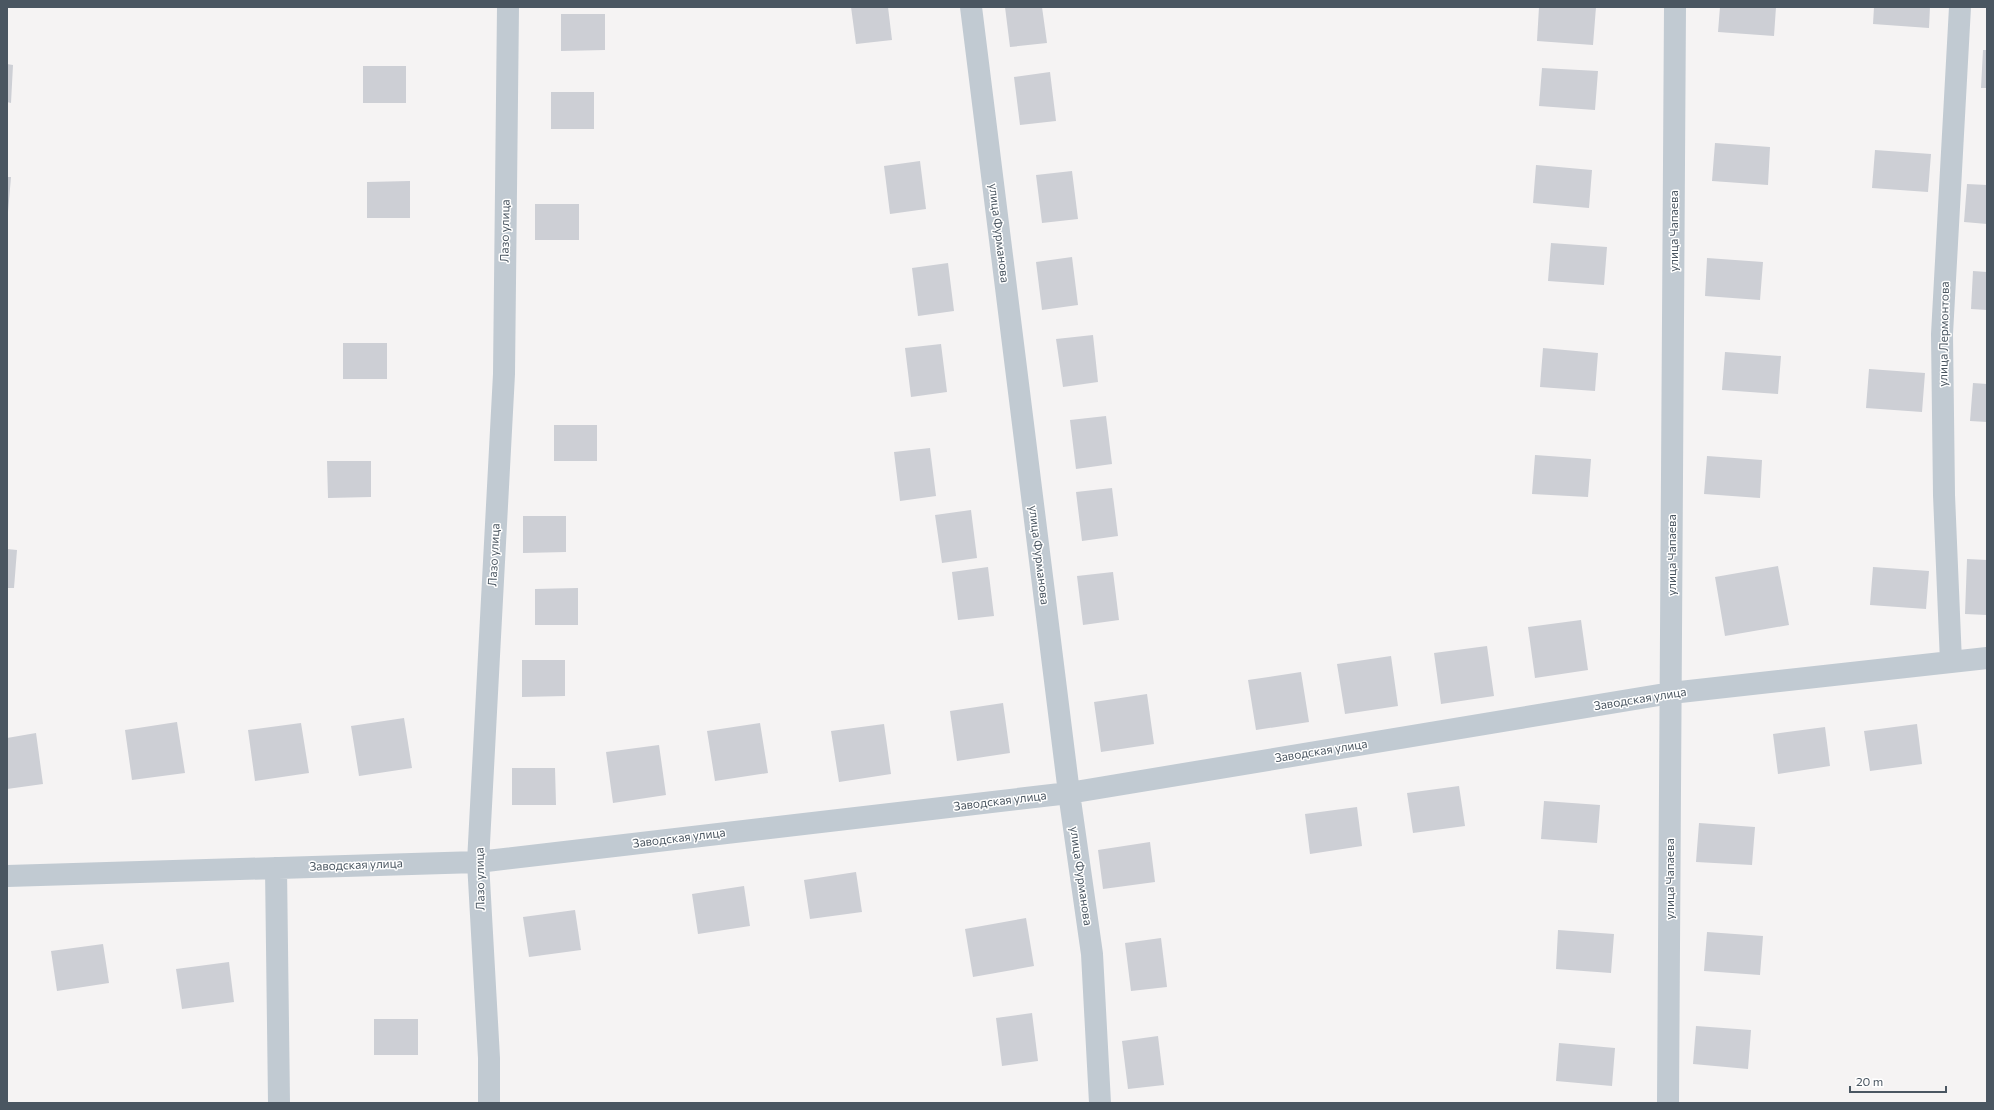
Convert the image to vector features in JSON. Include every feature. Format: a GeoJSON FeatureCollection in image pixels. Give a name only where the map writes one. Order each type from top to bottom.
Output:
{"type":"FeatureCollection","features":[{"type":"Feature","properties":{"kind":"street","name":"Лазо улица"},"geometry":{"type":"LineString","coordinates":[[489,1103],[489,1058],[478,862],[504,374],[508,7]]}},
{"type":"Feature","properties":{"kind":"street","name":"улица Фурманова"},"geometry":{"type":"LineString","coordinates":[[971,7],[1069,793],[1092,954],[1100,1103]]}},
{"type":"Feature","properties":{"kind":"street","name":"улица Чапаева"},"geometry":{"type":"LineString","coordinates":[[1668,1103],[1676,7]]}},
{"type":"Feature","properties":{"kind":"street","name":"улица Лермонтова"},"geometry":{"type":"LineString","coordinates":[[1951,662],[1944,495],[1942,334],[1960,7]]}},
{"type":"Feature","properties":{"kind":"street","name":"Заводская улица"},"geometry":{"type":"LineString","coordinates":[[7,876],[478,862],[1069,793],[1671,693],[1987,658]]}},
{"type":"Feature","properties":{"kind":"street"},"geometry":{"type":"LineString","coordinates":[[276,868],[280,1103]]}},
{"type":"Feature","properties":{"kind":"building"},"geometry":{"type":"Polygon","coordinates":[[[851,7],[888,7],[892,40],[856,44],[851,7]]]}},
{"type":"Feature","properties":{"kind":"building"},"geometry":{"type":"Polygon","coordinates":[[[1005,7],[1042,7],[1047,43],[1010,47],[1005,7]]]}},
{"type":"Feature","properties":{"kind":"building"},"geometry":{"type":"Polygon","coordinates":[[[1539,7],[1596,7],[1593,45],[1537,41],[1539,7]]]}},
{"type":"Feature","properties":{"kind":"building"},"geometry":{"type":"Polygon","coordinates":[[[1720,7],[1776,7],[1774,36],[1718,32],[1720,7]]]}},
{"type":"Feature","properties":{"kind":"building"},"geometry":{"type":"Polygon","coordinates":[[[1874,7],[1930,7],[1929,28],[1873,24],[1874,7]]]}},
{"type":"Feature","properties":{"kind":"building"},"geometry":{"type":"Polygon","coordinates":[[[561,14],[605,14],[605,50],[561,51],[561,14]]]}},
{"type":"Feature","properties":{"kind":"building"},"geometry":{"type":"Polygon","coordinates":[[[1983,50],[1987,50],[1987,88],[1981,88],[1983,50]]]}},
{"type":"Feature","properties":{"kind":"building"},"geometry":{"type":"Polygon","coordinates":[[[7,64],[13,65],[11,103],[7,102],[7,64]]]}},
{"type":"Feature","properties":{"kind":"building"},"geometry":{"type":"Polygon","coordinates":[[[363,66],[406,66],[406,103],[363,103],[363,66]]]}},
{"type":"Feature","properties":{"kind":"building"},"geometry":{"type":"Polygon","coordinates":[[[1542,68],[1598,71],[1595,110],[1539,106],[1542,68]]]}},
{"type":"Feature","properties":{"kind":"building"},"geometry":{"type":"Polygon","coordinates":[[[1050,72],[1056,121],[1020,125],[1014,77],[1050,72]]]}},
{"type":"Feature","properties":{"kind":"building"},"geometry":{"type":"Polygon","coordinates":[[[551,92],[594,92],[594,129],[551,129],[551,92]]]}},
{"type":"Feature","properties":{"kind":"building"},"geometry":{"type":"Polygon","coordinates":[[[1715,143],[1770,147],[1768,185],[1712,181],[1715,143]]]}},
{"type":"Feature","properties":{"kind":"building"},"geometry":{"type":"Polygon","coordinates":[[[1875,150],[1931,154],[1928,192],[1872,188],[1875,150]]]}},
{"type":"Feature","properties":{"kind":"building"},"geometry":{"type":"Polygon","coordinates":[[[920,161],[926,209],[890,214],[884,166],[920,161]]]}},
{"type":"Feature","properties":{"kind":"building"},"geometry":{"type":"Polygon","coordinates":[[[1536,165],[1592,170],[1589,208],[1533,203],[1536,165]]]}},
{"type":"Feature","properties":{"kind":"building"},"geometry":{"type":"Polygon","coordinates":[[[1072,171],[1078,219],[1042,223],[1036,175],[1072,171]]]}},
{"type":"Feature","properties":{"kind":"building"},"geometry":{"type":"Polygon","coordinates":[[[7,177],[11,177],[8,212],[7,212],[7,177]]]}},
{"type":"Feature","properties":{"kind":"building"},"geometry":{"type":"Polygon","coordinates":[[[410,181],[410,218],[367,218],[367,182],[410,181]]]}},
{"type":"Feature","properties":{"kind":"building"},"geometry":{"type":"Polygon","coordinates":[[[1967,184],[1987,185],[1987,224],[1964,222],[1967,184]]]}},
{"type":"Feature","properties":{"kind":"building"},"geometry":{"type":"Polygon","coordinates":[[[535,204],[579,204],[579,240],[535,240],[535,204]]]}},
{"type":"Feature","properties":{"kind":"building"},"geometry":{"type":"Polygon","coordinates":[[[1551,243],[1607,247],[1604,285],[1548,281],[1551,243]]]}},
{"type":"Feature","properties":{"kind":"building"},"geometry":{"type":"Polygon","coordinates":[[[1072,257],[1078,305],[1042,310],[1036,262],[1072,257]]]}},
{"type":"Feature","properties":{"kind":"building"},"geometry":{"type":"Polygon","coordinates":[[[1707,258],[1763,262],[1760,300],[1705,296],[1707,258]]]}},
{"type":"Feature","properties":{"kind":"building"},"geometry":{"type":"Polygon","coordinates":[[[948,263],[954,311],[918,316],[912,268],[948,263]]]}},
{"type":"Feature","properties":{"kind":"building"},"geometry":{"type":"Polygon","coordinates":[[[1973,271],[1987,272],[1987,310],[1971,309],[1973,271]]]}},
{"type":"Feature","properties":{"kind":"building"},"geometry":{"type":"Polygon","coordinates":[[[1093,335],[1098,382],[1063,387],[1056,339],[1093,335]]]}},
{"type":"Feature","properties":{"kind":"building"},"geometry":{"type":"Polygon","coordinates":[[[343,343],[387,343],[387,379],[343,379],[343,343]]]}},
{"type":"Feature","properties":{"kind":"building"},"geometry":{"type":"Polygon","coordinates":[[[941,344],[947,392],[911,397],[905,348],[941,344]]]}},
{"type":"Feature","properties":{"kind":"building"},"geometry":{"type":"Polygon","coordinates":[[[1543,348],[1598,353],[1595,391],[1540,387],[1543,348]]]}},
{"type":"Feature","properties":{"kind":"building"},"geometry":{"type":"Polygon","coordinates":[[[1725,352],[1781,356],[1778,394],[1722,390],[1725,352]]]}},
{"type":"Feature","properties":{"kind":"building"},"geometry":{"type":"Polygon","coordinates":[[[1869,369],[1925,373],[1922,412],[1866,408],[1869,369]]]}},
{"type":"Feature","properties":{"kind":"building"},"geometry":{"type":"Polygon","coordinates":[[[1973,383],[1987,384],[1987,422],[1970,421],[1973,383]]]}},
{"type":"Feature","properties":{"kind":"building"},"geometry":{"type":"Polygon","coordinates":[[[1106,416],[1112,464],[1076,469],[1070,420],[1106,416]]]}},
{"type":"Feature","properties":{"kind":"building"},"geometry":{"type":"Polygon","coordinates":[[[554,425],[597,425],[597,461],[554,461],[554,425]]]}},
{"type":"Feature","properties":{"kind":"building"},"geometry":{"type":"Polygon","coordinates":[[[930,448],[936,496],[900,501],[894,452],[930,448]]]}},
{"type":"Feature","properties":{"kind":"building"},"geometry":{"type":"Polygon","coordinates":[[[1535,455],[1591,459],[1588,497],[1532,494],[1535,455]]]}},
{"type":"Feature","properties":{"kind":"building"},"geometry":{"type":"Polygon","coordinates":[[[1707,456],[1762,460],[1760,498],[1704,494],[1707,456]]]}},
{"type":"Feature","properties":{"kind":"building"},"geometry":{"type":"Polygon","coordinates":[[[327,461],[371,461],[371,497],[328,498],[327,461]]]}},
{"type":"Feature","properties":{"kind":"building"},"geometry":{"type":"Polygon","coordinates":[[[1112,488],[1118,536],[1082,541],[1076,492],[1112,488]]]}},
{"type":"Feature","properties":{"kind":"building"},"geometry":{"type":"Polygon","coordinates":[[[971,510],[977,558],[942,563],[935,515],[971,510]]]}},
{"type":"Feature","properties":{"kind":"building"},"geometry":{"type":"Polygon","coordinates":[[[523,516],[566,516],[566,552],[523,553],[523,516]]]}},
{"type":"Feature","properties":{"kind":"building"},"geometry":{"type":"Polygon","coordinates":[[[7,549],[17,550],[14,588],[7,588],[7,549]]]}},
{"type":"Feature","properties":{"kind":"building"},"geometry":{"type":"Polygon","coordinates":[[[1967,559],[1987,560],[1987,615],[1965,614],[1967,559]]]}},
{"type":"Feature","properties":{"kind":"building"},"geometry":{"type":"Polygon","coordinates":[[[1778,566],[1789,625],[1725,636],[1715,577],[1778,566]]]}},
{"type":"Feature","properties":{"kind":"building"},"geometry":{"type":"Polygon","coordinates":[[[988,567],[994,616],[958,620],[952,572],[988,567]]]}},
{"type":"Feature","properties":{"kind":"building"},"geometry":{"type":"Polygon","coordinates":[[[1873,567],[1929,571],[1926,609],[1870,605],[1873,567]]]}},
{"type":"Feature","properties":{"kind":"building"},"geometry":{"type":"Polygon","coordinates":[[[1113,572],[1119,620],[1083,625],[1077,576],[1113,572]]]}},
{"type":"Feature","properties":{"kind":"building"},"geometry":{"type":"Polygon","coordinates":[[[578,588],[578,625],[535,625],[535,589],[578,588]]]}},
{"type":"Feature","properties":{"kind":"building"},"geometry":{"type":"Polygon","coordinates":[[[1581,620],[1588,670],[1535,678],[1528,627],[1581,620]]]}},
{"type":"Feature","properties":{"kind":"building"},"geometry":{"type":"Polygon","coordinates":[[[1487,646],[1494,696],[1441,704],[1434,653],[1487,646]]]}},
{"type":"Feature","properties":{"kind":"building"},"geometry":{"type":"Polygon","coordinates":[[[1391,656],[1398,706],[1345,714],[1337,664],[1391,656]]]}},
{"type":"Feature","properties":{"kind":"building"},"geometry":{"type":"Polygon","coordinates":[[[522,660],[565,660],[565,696],[522,697],[522,660]]]}},
{"type":"Feature","properties":{"kind":"building"},"geometry":{"type":"Polygon","coordinates":[[[1301,672],[1309,722],[1256,730],[1248,680],[1301,672]]]}},
{"type":"Feature","properties":{"kind":"building"},"geometry":{"type":"Polygon","coordinates":[[[1147,694],[1154,744],[1101,752],[1094,702],[1147,694]]]}},
{"type":"Feature","properties":{"kind":"building"},"geometry":{"type":"Polygon","coordinates":[[[1003,703],[1010,753],[957,761],[950,711],[1003,703]]]}},
{"type":"Feature","properties":{"kind":"building"},"geometry":{"type":"Polygon","coordinates":[[[404,718],[412,768],[359,776],[351,726],[404,718]]]}},
{"type":"Feature","properties":{"kind":"building"},"geometry":{"type":"Polygon","coordinates":[[[177,722],[185,773],[132,780],[125,730],[177,722]]]}},
{"type":"Feature","properties":{"kind":"building"},"geometry":{"type":"Polygon","coordinates":[[[301,723],[309,773],[255,781],[248,730],[301,723]]]}},
{"type":"Feature","properties":{"kind":"building"},"geometry":{"type":"Polygon","coordinates":[[[760,723],[768,773],[715,781],[707,731],[760,723]]]}},
{"type":"Feature","properties":{"kind":"building"},"geometry":{"type":"Polygon","coordinates":[[[884,724],[891,774],[839,782],[831,731],[884,724]]]}},
{"type":"Feature","properties":{"kind":"building"},"geometry":{"type":"Polygon","coordinates":[[[1917,724],[1922,764],[1870,771],[1864,731],[1917,724]]]}},
{"type":"Feature","properties":{"kind":"building"},"geometry":{"type":"Polygon","coordinates":[[[1825,727],[1830,766],[1778,774],[1773,734],[1825,727]]]}},
{"type":"Feature","properties":{"kind":"building"},"geometry":{"type":"Polygon","coordinates":[[[36,733],[43,784],[7,789],[7,738],[36,733]]]}},
{"type":"Feature","properties":{"kind":"building"},"geometry":{"type":"Polygon","coordinates":[[[659,745],[666,795],[613,803],[606,752],[659,745]]]}},
{"type":"Feature","properties":{"kind":"building"},"geometry":{"type":"Polygon","coordinates":[[[512,768],[555,768],[556,805],[512,805],[512,768]]]}},
{"type":"Feature","properties":{"kind":"building"},"geometry":{"type":"Polygon","coordinates":[[[1459,786],[1465,826],[1413,833],[1407,793],[1459,786]]]}},
{"type":"Feature","properties":{"kind":"building"},"geometry":{"type":"Polygon","coordinates":[[[1544,801],[1600,805],[1597,843],[1541,839],[1544,801]]]}},
{"type":"Feature","properties":{"kind":"building"},"geometry":{"type":"Polygon","coordinates":[[[1357,807],[1362,846],[1310,854],[1305,814],[1357,807]]]}},
{"type":"Feature","properties":{"kind":"building"},"geometry":{"type":"Polygon","coordinates":[[[1699,823],[1755,827],[1752,865],[1696,862],[1699,823]]]}},
{"type":"Feature","properties":{"kind":"building"},"geometry":{"type":"Polygon","coordinates":[[[1150,842],[1155,882],[1103,889],[1098,850],[1150,842]]]}},
{"type":"Feature","properties":{"kind":"building"},"geometry":{"type":"Polygon","coordinates":[[[856,872],[862,912],[810,919],[804,880],[856,872]]]}},
{"type":"Feature","properties":{"kind":"building"},"geometry":{"type":"Polygon","coordinates":[[[744,886],[750,926],[698,934],[692,894],[744,886]]]}},
{"type":"Feature","properties":{"kind":"building"},"geometry":{"type":"Polygon","coordinates":[[[575,910],[581,950],[529,957],[523,917],[575,910]]]}},
{"type":"Feature","properties":{"kind":"building"},"geometry":{"type":"Polygon","coordinates":[[[1026,918],[1034,966],[973,977],[965,929],[1026,918]]]}},
{"type":"Feature","properties":{"kind":"building"},"geometry":{"type":"Polygon","coordinates":[[[1558,930],[1614,934],[1611,973],[1556,969],[1558,930]]]}},
{"type":"Feature","properties":{"kind":"building"},"geometry":{"type":"Polygon","coordinates":[[[1707,932],[1763,936],[1760,975],[1704,971],[1707,932]]]}},
{"type":"Feature","properties":{"kind":"building"},"geometry":{"type":"Polygon","coordinates":[[[1161,938],[1167,987],[1131,991],[1125,943],[1161,938]]]}},
{"type":"Feature","properties":{"kind":"building"},"geometry":{"type":"Polygon","coordinates":[[[103,944],[109,983],[57,991],[51,951],[103,944]]]}},
{"type":"Feature","properties":{"kind":"building"},"geometry":{"type":"Polygon","coordinates":[[[229,962],[234,1002],[182,1009],[176,969],[229,962]]]}},
{"type":"Feature","properties":{"kind":"building"},"geometry":{"type":"Polygon","coordinates":[[[1032,1013],[1038,1061],[1002,1066],[996,1018],[1032,1013]]]}},
{"type":"Feature","properties":{"kind":"building"},"geometry":{"type":"Polygon","coordinates":[[[374,1019],[418,1019],[418,1055],[374,1055],[374,1019]]]}},
{"type":"Feature","properties":{"kind":"building"},"geometry":{"type":"Polygon","coordinates":[[[1696,1026],[1751,1030],[1748,1069],[1693,1064],[1696,1026]]]}},
{"type":"Feature","properties":{"kind":"building"},"geometry":{"type":"Polygon","coordinates":[[[1158,1036],[1164,1085],[1128,1089],[1122,1041],[1158,1036]]]}},
{"type":"Feature","properties":{"kind":"building"},"geometry":{"type":"Polygon","coordinates":[[[1559,1043],[1615,1048],[1612,1086],[1556,1081],[1559,1043]]]}}]}
